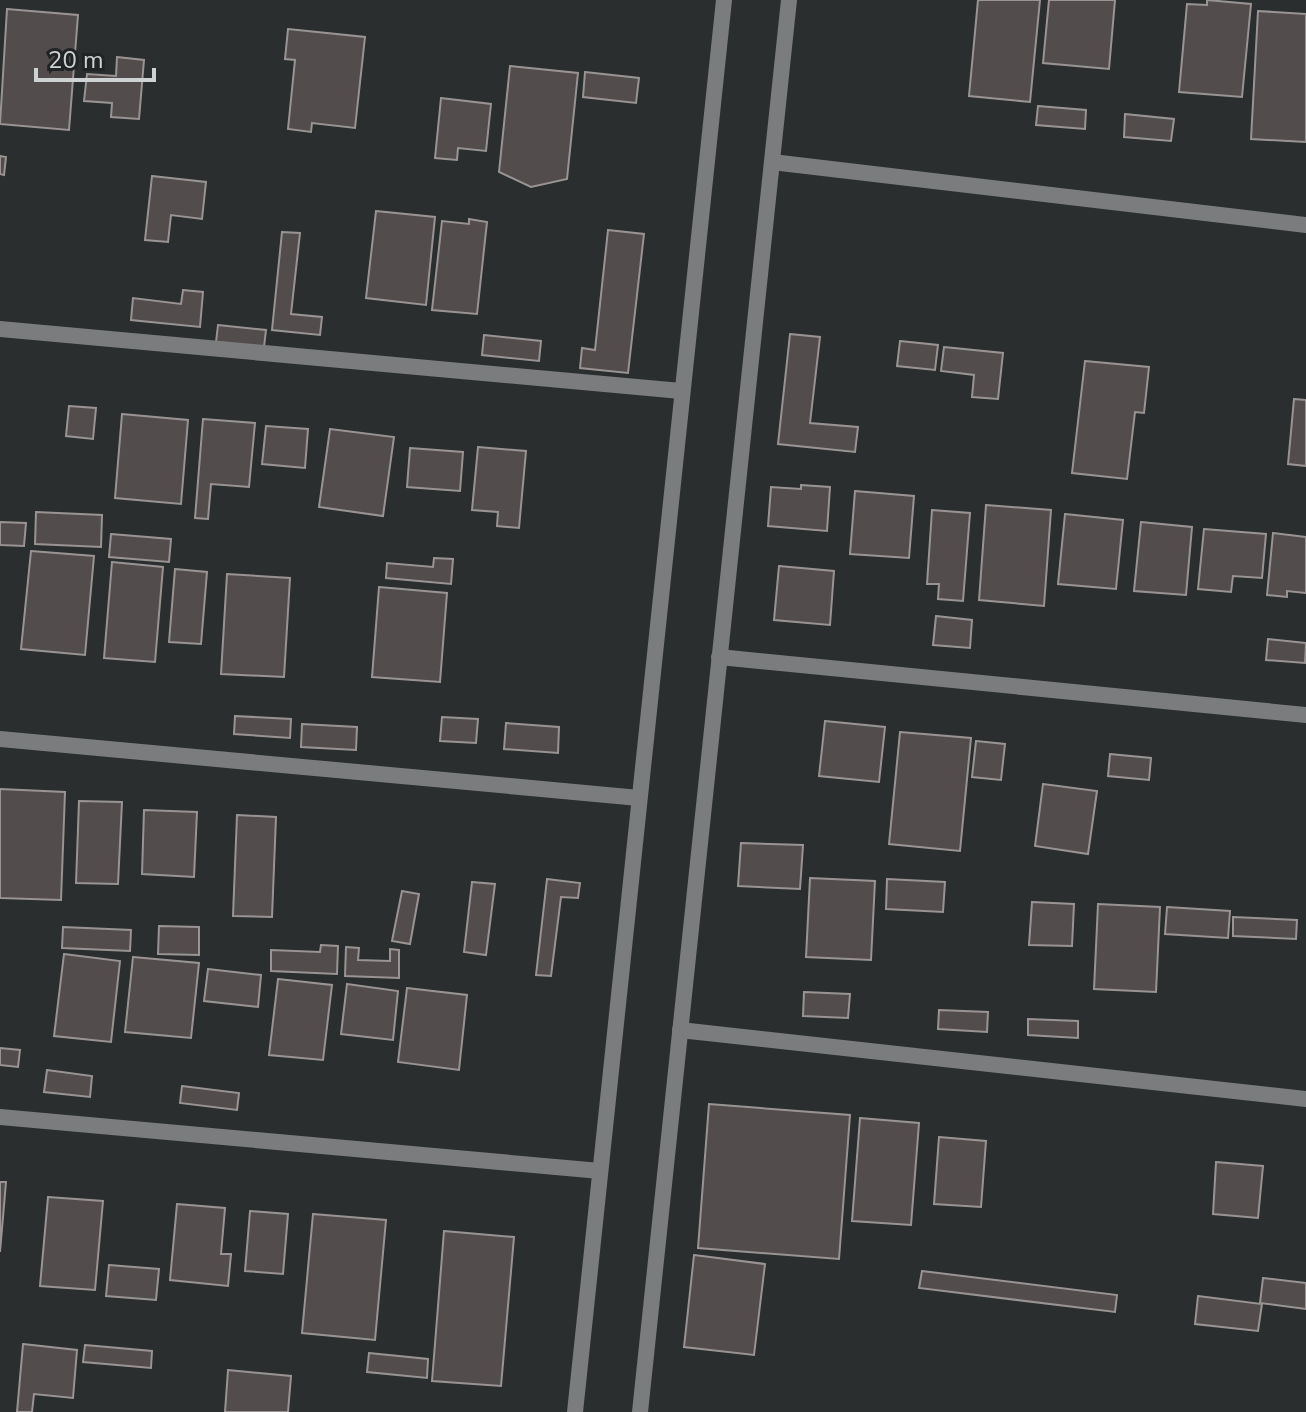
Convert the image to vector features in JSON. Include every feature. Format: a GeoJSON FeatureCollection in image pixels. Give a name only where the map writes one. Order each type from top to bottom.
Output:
{"type":"FeatureCollection","features":[{"type":"Feature","properties":{"kind":"street"},"geometry":{"type":"LineString","coordinates":[[575,1412],[724,0],[713,0]]}},
{"type":"Feature","properties":{"kind":"street"},"geometry":{"type":"LineString","coordinates":[[640,1412],[789,0]]}},
{"type":"Feature","properties":{"kind":"street"},"geometry":{"type":"LineString","coordinates":[[772,162],[1306,225]]}},
{"type":"Feature","properties":{"kind":"street"},"geometry":{"type":"LineString","coordinates":[[0,329],[681,391]]}},
{"type":"Feature","properties":{"kind":"street"},"geometry":{"type":"LineString","coordinates":[[719,657],[1306,715]]}},
{"type":"Feature","properties":{"kind":"street"},"geometry":{"type":"LineString","coordinates":[[0,739],[639,798]]}},
{"type":"Feature","properties":{"kind":"street"},"geometry":{"type":"LineString","coordinates":[[680,1030],[1306,1099]]}},
{"type":"Feature","properties":{"kind":"street"},"geometry":{"type":"LineString","coordinates":[[0,1117],[600,1171]]}},
{"type":"Feature","properties":{"kind":"building"},"geometry":{"type":"Polygon","coordinates":[[[978,0],[1040,0],[1030,102],[969,96],[978,0]]]}},
{"type":"Feature","properties":{"kind":"building"},"geometry":{"type":"Polygon","coordinates":[[[1049,0],[1115,0],[1109,69],[1043,63],[1049,0]]]}},
{"type":"Feature","properties":{"kind":"building"},"geometry":{"type":"Polygon","coordinates":[[[1207,0],[1251,4],[1242,97],[1179,92],[1187,4],[1207,5],[1207,0]]]}},
{"type":"Feature","properties":{"kind":"building"},"geometry":{"type":"Polygon","coordinates":[[[7,9],[78,15],[69,130],[0,124],[7,9]]]}},
{"type":"Feature","properties":{"kind":"building"},"geometry":{"type":"Polygon","coordinates":[[[1258,11],[1306,14],[1306,142],[1251,139],[1258,11]]]}},
{"type":"Feature","properties":{"kind":"building"},"geometry":{"type":"Polygon","coordinates":[[[288,29],[365,37],[355,128],[312,123],[311,132],[288,129],[295,60],[285,59],[288,29]]]}},
{"type":"Feature","properties":{"kind":"building"},"geometry":{"type":"Polygon","coordinates":[[[117,57],[144,60],[139,119],[111,117],[112,103],[84,101],[87,74],[116,76],[117,57]]]}},
{"type":"Feature","properties":{"kind":"building"},"geometry":{"type":"Polygon","coordinates":[[[510,66],[578,73],[567,179],[531,187],[499,172],[510,66]]]}},
{"type":"Feature","properties":{"kind":"building"},"geometry":{"type":"Polygon","coordinates":[[[585,72],[639,78],[636,103],[583,97],[585,72]]]}},
{"type":"Feature","properties":{"kind":"building"},"geometry":{"type":"Polygon","coordinates":[[[441,98],[491,104],[486,151],[458,148],[457,160],[435,158],[441,98]]]}},
{"type":"Feature","properties":{"kind":"building"},"geometry":{"type":"Polygon","coordinates":[[[1038,106],[1086,110],[1085,129],[1036,125],[1038,106]]]}},
{"type":"Feature","properties":{"kind":"building"},"geometry":{"type":"Polygon","coordinates":[[[1125,114],[1174,119],[1171,141],[1124,137],[1125,114]]]}},
{"type":"Feature","properties":{"kind":"building"},"geometry":{"type":"Polygon","coordinates":[[[0,156],[6,157],[4,175],[0,174],[0,156]]]}},
{"type":"Feature","properties":{"kind":"building"},"geometry":{"type":"Polygon","coordinates":[[[152,176],[206,182],[202,219],[171,215],[168,242],[145,240],[152,176]]]}},
{"type":"Feature","properties":{"kind":"building"},"geometry":{"type":"Polygon","coordinates":[[[376,211],[435,217],[426,305],[366,298],[376,211]]]}},
{"type":"Feature","properties":{"kind":"building"},"geometry":{"type":"Polygon","coordinates":[[[469,219],[487,222],[477,314],[432,310],[442,221],[469,224],[469,219]]]}},
{"type":"Feature","properties":{"kind":"building"},"geometry":{"type":"Polygon","coordinates":[[[608,230],[644,234],[628,373],[580,368],[582,348],[595,350],[608,230]]]}},
{"type":"Feature","properties":{"kind":"building"},"geometry":{"type":"Polygon","coordinates":[[[282,232],[300,233],[291,314],[322,317],[320,335],[272,330],[282,232]]]}},
{"type":"Feature","properties":{"kind":"building"},"geometry":{"type":"Polygon","coordinates":[[[183,290],[203,292],[200,327],[131,320],[133,298],[181,304],[183,290]]]}},
{"type":"Feature","properties":{"kind":"building"},"geometry":{"type":"Polygon","coordinates":[[[218,325],[266,330],[264,347],[216,342],[218,325]]]}},
{"type":"Feature","properties":{"kind":"building"},"geometry":{"type":"Polygon","coordinates":[[[790,334],[820,337],[810,423],[858,427],[855,452],[778,444],[790,334]]]}},
{"type":"Feature","properties":{"kind":"building"},"geometry":{"type":"Polygon","coordinates":[[[484,335],[541,341],[539,361],[482,355],[484,335]]]}},
{"type":"Feature","properties":{"kind":"building"},"geometry":{"type":"Polygon","coordinates":[[[900,341],[938,345],[935,370],[897,366],[900,341]]]}},
{"type":"Feature","properties":{"kind":"building"},"geometry":{"type":"Polygon","coordinates":[[[944,347],[1003,353],[998,399],[972,397],[974,375],[941,371],[944,347]]]}},
{"type":"Feature","properties":{"kind":"building"},"geometry":{"type":"Polygon","coordinates":[[[1085,361],[1149,367],[1144,413],[1135,412],[1127,479],[1072,473],[1085,361]]]}},
{"type":"Feature","properties":{"kind":"building"},"geometry":{"type":"Polygon","coordinates":[[[1294,399],[1306,400],[1306,466],[1288,464],[1294,399]]]}},
{"type":"Feature","properties":{"kind":"building"},"geometry":{"type":"Polygon","coordinates":[[[69,406],[96,408],[93,439],[66,436],[69,406]]]}},
{"type":"Feature","properties":{"kind":"building"},"geometry":{"type":"Polygon","coordinates":[[[122,414],[188,420],[181,504],[115,498],[122,414]]]}},
{"type":"Feature","properties":{"kind":"building"},"geometry":{"type":"Polygon","coordinates":[[[203,419],[255,423],[249,487],[211,484],[208,519],[195,518],[203,419]]]}},
{"type":"Feature","properties":{"kind":"building"},"geometry":{"type":"Polygon","coordinates":[[[266,426],[308,429],[305,468],[262,464],[266,426]]]}},
{"type":"Feature","properties":{"kind":"building"},"geometry":{"type":"Polygon","coordinates":[[[330,429],[394,437],[383,516],[319,507],[330,429]]]}},
{"type":"Feature","properties":{"kind":"building"},"geometry":{"type":"Polygon","coordinates":[[[478,447],[526,451],[519,528],[497,526],[498,512],[472,510],[478,447]]]}},
{"type":"Feature","properties":{"kind":"building"},"geometry":{"type":"Polygon","coordinates":[[[410,448],[463,452],[460,491],[407,487],[410,448]]]}},
{"type":"Feature","properties":{"kind":"building"},"geometry":{"type":"Polygon","coordinates":[[[801,485],[830,487],[827,531],[768,526],[771,487],[801,489],[801,485]]]}},
{"type":"Feature","properties":{"kind":"building"},"geometry":{"type":"Polygon","coordinates":[[[855,491],[914,496],[909,558],[850,554],[855,491]]]}},
{"type":"Feature","properties":{"kind":"building"},"geometry":{"type":"Polygon","coordinates":[[[986,505],[1051,510],[1044,606],[979,600],[986,505]]]}},
{"type":"Feature","properties":{"kind":"building"},"geometry":{"type":"Polygon","coordinates":[[[932,510],[970,513],[963,601],[938,599],[939,584],[927,584],[932,510]]]}},
{"type":"Feature","properties":{"kind":"building"},"geometry":{"type":"Polygon","coordinates":[[[36,512],[102,515],[101,547],[35,544],[36,512]]]}},
{"type":"Feature","properties":{"kind":"building"},"geometry":{"type":"Polygon","coordinates":[[[1065,514],[1123,520],[1116,589],[1058,584],[1065,514]]]}},
{"type":"Feature","properties":{"kind":"building"},"geometry":{"type":"Polygon","coordinates":[[[0,522],[26,523],[24,546],[0,545],[0,522]]]}},
{"type":"Feature","properties":{"kind":"building"},"geometry":{"type":"Polygon","coordinates":[[[1141,522],[1192,527],[1186,595],[1134,591],[1141,522]]]}},
{"type":"Feature","properties":{"kind":"building"},"geometry":{"type":"Polygon","coordinates":[[[1204,529],[1266,534],[1262,578],[1233,576],[1231,592],[1198,589],[1204,529]]]}},
{"type":"Feature","properties":{"kind":"building"},"geometry":{"type":"Polygon","coordinates":[[[1273,533],[1306,537],[1306,593],[1287,591],[1287,597],[1267,595],[1273,533]]]}},
{"type":"Feature","properties":{"kind":"building"},"geometry":{"type":"Polygon","coordinates":[[[111,534],[171,539],[169,562],[109,557],[111,534]]]}},
{"type":"Feature","properties":{"kind":"building"},"geometry":{"type":"Polygon","coordinates":[[[31,551],[94,556],[85,655],[21,649],[31,551]]]}},
{"type":"Feature","properties":{"kind":"building"},"geometry":{"type":"Polygon","coordinates":[[[434,558],[453,559],[451,584],[386,578],[387,563],[433,567],[434,558]]]}},
{"type":"Feature","properties":{"kind":"building"},"geometry":{"type":"Polygon","coordinates":[[[112,562],[163,567],[155,662],[104,658],[112,562]]]}},
{"type":"Feature","properties":{"kind":"building"},"geometry":{"type":"Polygon","coordinates":[[[779,566],[834,571],[830,625],[774,620],[779,566]]]}},
{"type":"Feature","properties":{"kind":"building"},"geometry":{"type":"Polygon","coordinates":[[[175,569],[207,572],[201,644],[169,642],[175,569]]]}},
{"type":"Feature","properties":{"kind":"building"},"geometry":{"type":"Polygon","coordinates":[[[227,574],[290,578],[284,677],[221,674],[227,574]]]}},
{"type":"Feature","properties":{"kind":"building"},"geometry":{"type":"Polygon","coordinates":[[[379,587],[447,593],[440,682],[372,677],[379,587]]]}},
{"type":"Feature","properties":{"kind":"building"},"geometry":{"type":"Polygon","coordinates":[[[936,616],[972,620],[970,648],[933,645],[936,616]]]}},
{"type":"Feature","properties":{"kind":"building"},"geometry":{"type":"Polygon","coordinates":[[[1268,639],[1306,643],[1305,663],[1266,660],[1268,639]]]}},
{"type":"Feature","properties":{"kind":"building"},"geometry":{"type":"Polygon","coordinates":[[[235,716],[291,719],[290,738],[234,734],[235,716]]]}},
{"type":"Feature","properties":{"kind":"building"},"geometry":{"type":"Polygon","coordinates":[[[442,717],[478,719],[476,743],[440,741],[442,717]]]}},
{"type":"Feature","properties":{"kind":"building"},"geometry":{"type":"Polygon","coordinates":[[[825,721],[885,727],[879,782],[819,776],[825,721]]]}},
{"type":"Feature","properties":{"kind":"building"},"geometry":{"type":"Polygon","coordinates":[[[506,723],[559,727],[558,753],[504,749],[506,723]]]}},
{"type":"Feature","properties":{"kind":"building"},"geometry":{"type":"Polygon","coordinates":[[[302,724],[357,727],[356,750],[301,747],[302,724]]]}},
{"type":"Feature","properties":{"kind":"building"},"geometry":{"type":"Polygon","coordinates":[[[900,732],[971,738],[960,851],[889,844],[900,732]]]}},
{"type":"Feature","properties":{"kind":"building"},"geometry":{"type":"Polygon","coordinates":[[[976,741],[1005,744],[1001,780],[972,777],[976,741]]]}},
{"type":"Feature","properties":{"kind":"building"},"geometry":{"type":"Polygon","coordinates":[[[1110,754],[1151,758],[1149,780],[1108,776],[1110,754]]]}},
{"type":"Feature","properties":{"kind":"building"},"geometry":{"type":"Polygon","coordinates":[[[1043,784],[1097,791],[1088,854],[1035,846],[1043,784]]]}},
{"type":"Feature","properties":{"kind":"building"},"geometry":{"type":"Polygon","coordinates":[[[0,789],[65,792],[61,900],[0,898],[0,789]]]}},
{"type":"Feature","properties":{"kind":"building"},"geometry":{"type":"Polygon","coordinates":[[[79,801],[122,802],[118,884],[76,883],[79,801]]]}},
{"type":"Feature","properties":{"kind":"building"},"geometry":{"type":"Polygon","coordinates":[[[144,810],[197,812],[194,877],[142,874],[144,810]]]}},
{"type":"Feature","properties":{"kind":"building"},"geometry":{"type":"Polygon","coordinates":[[[237,815],[276,817],[272,917],[233,916],[237,815]]]}},
{"type":"Feature","properties":{"kind":"building"},"geometry":{"type":"Polygon","coordinates":[[[741,843],[803,845],[800,889],[738,886],[741,843]]]}},
{"type":"Feature","properties":{"kind":"building"},"geometry":{"type":"Polygon","coordinates":[[[810,878],[875,881],[871,960],[806,957],[810,878]]]}},
{"type":"Feature","properties":{"kind":"building"},"geometry":{"type":"Polygon","coordinates":[[[547,879],[580,883],[578,898],[561,897],[551,976],[536,975],[547,879]]]}},
{"type":"Feature","properties":{"kind":"building"},"geometry":{"type":"Polygon","coordinates":[[[887,879],[945,882],[943,912],[886,909],[887,879]]]}},
{"type":"Feature","properties":{"kind":"building"},"geometry":{"type":"Polygon","coordinates":[[[472,882],[495,884],[486,955],[464,952],[472,882]]]}},
{"type":"Feature","properties":{"kind":"building"},"geometry":{"type":"Polygon","coordinates":[[[402,891],[419,894],[410,944],[392,941],[402,891]]]}},
{"type":"Feature","properties":{"kind":"building"},"geometry":{"type":"Polygon","coordinates":[[[1032,902],[1074,904],[1072,946],[1029,945],[1032,902]]]}},
{"type":"Feature","properties":{"kind":"building"},"geometry":{"type":"Polygon","coordinates":[[[1098,904],[1160,907],[1156,992],[1094,989],[1098,904]]]}},
{"type":"Feature","properties":{"kind":"building"},"geometry":{"type":"Polygon","coordinates":[[[1167,907],[1230,911],[1228,938],[1165,934],[1167,907]]]}},
{"type":"Feature","properties":{"kind":"building"},"geometry":{"type":"Polygon","coordinates":[[[1233,917],[1297,920],[1296,939],[1233,936],[1233,917]]]}},
{"type":"Feature","properties":{"kind":"building"},"geometry":{"type":"Polygon","coordinates":[[[159,926],[199,927],[199,955],[158,954],[159,926]]]}},
{"type":"Feature","properties":{"kind":"building"},"geometry":{"type":"Polygon","coordinates":[[[63,927],[131,930],[130,951],[62,948],[63,927]]]}},
{"type":"Feature","properties":{"kind":"building"},"geometry":{"type":"Polygon","coordinates":[[[321,945],[338,946],[337,974],[271,971],[271,950],[320,952],[321,945]]]}},
{"type":"Feature","properties":{"kind":"building"},"geometry":{"type":"Polygon","coordinates":[[[346,947],[359,948],[358,960],[390,961],[390,949],[399,950],[399,978],[345,976],[346,947]]]}},
{"type":"Feature","properties":{"kind":"building"},"geometry":{"type":"Polygon","coordinates":[[[64,954],[120,961],[111,1042],[54,1036],[64,954]]]}},
{"type":"Feature","properties":{"kind":"building"},"geometry":{"type":"Polygon","coordinates":[[[133,957],[199,963],[191,1038],[125,1032],[133,957]]]}},
{"type":"Feature","properties":{"kind":"building"},"geometry":{"type":"Polygon","coordinates":[[[208,969],[261,975],[258,1007],[204,1001],[208,969]]]}},
{"type":"Feature","properties":{"kind":"building"},"geometry":{"type":"Polygon","coordinates":[[[278,979],[332,985],[323,1060],[269,1055],[278,979]]]}},
{"type":"Feature","properties":{"kind":"building"},"geometry":{"type":"Polygon","coordinates":[[[347,984],[398,991],[393,1040],[341,1034],[347,984]]]}},
{"type":"Feature","properties":{"kind":"building"},"geometry":{"type":"Polygon","coordinates":[[[407,988],[467,995],[459,1070],[398,1062],[407,988]]]}},
{"type":"Feature","properties":{"kind":"building"},"geometry":{"type":"Polygon","coordinates":[[[804,992],[850,994],[848,1018],[803,1016],[804,992]]]}},
{"type":"Feature","properties":{"kind":"building"},"geometry":{"type":"Polygon","coordinates":[[[939,1010],[988,1012],[987,1032],[938,1029],[939,1010]]]}},
{"type":"Feature","properties":{"kind":"building"},"geometry":{"type":"Polygon","coordinates":[[[1028,1019],[1078,1021],[1078,1038],[1028,1035],[1028,1019]]]}},
{"type":"Feature","properties":{"kind":"building"},"geometry":{"type":"Polygon","coordinates":[[[0,1048],[20,1050],[18,1067],[0,1065],[0,1048]]]}},
{"type":"Feature","properties":{"kind":"building"},"geometry":{"type":"Polygon","coordinates":[[[47,1070],[92,1076],[90,1097],[44,1092],[47,1070]]]}},
{"type":"Feature","properties":{"kind":"building"},"geometry":{"type":"Polygon","coordinates":[[[182,1086],[239,1093],[237,1110],[180,1103],[182,1086]]]}},
{"type":"Feature","properties":{"kind":"building"},"geometry":{"type":"Polygon","coordinates":[[[709,1104],[850,1115],[839,1259],[698,1248],[709,1104]]]}},
{"type":"Feature","properties":{"kind":"building"},"geometry":{"type":"Polygon","coordinates":[[[860,1118],[919,1123],[911,1225],[852,1221],[860,1118]]]}},
{"type":"Feature","properties":{"kind":"building"},"geometry":{"type":"Polygon","coordinates":[[[939,1137],[986,1141],[981,1207],[934,1204],[939,1137]]]}},
{"type":"Feature","properties":{"kind":"building"},"geometry":{"type":"Polygon","coordinates":[[[1216,1162],[1263,1166],[1258,1218],[1213,1214],[1216,1162]]]}},
{"type":"Feature","properties":{"kind":"building"},"geometry":{"type":"Polygon","coordinates":[[[0,1182],[6,1182],[0,1252],[0,1182]]]}},
{"type":"Feature","properties":{"kind":"building"},"geometry":{"type":"Polygon","coordinates":[[[48,1197],[103,1201],[95,1290],[40,1286],[48,1197]]]}},
{"type":"Feature","properties":{"kind":"building"},"geometry":{"type":"Polygon","coordinates":[[[177,1204],[225,1208],[221,1254],[231,1254],[228,1286],[170,1280],[177,1204]]]}},
{"type":"Feature","properties":{"kind":"building"},"geometry":{"type":"Polygon","coordinates":[[[250,1211],[288,1214],[283,1274],[245,1271],[250,1211]]]}},
{"type":"Feature","properties":{"kind":"building"},"geometry":{"type":"Polygon","coordinates":[[[313,1214],[386,1220],[375,1340],[302,1333],[313,1214]]]}},
{"type":"Feature","properties":{"kind":"building"},"geometry":{"type":"Polygon","coordinates":[[[444,1231],[514,1237],[501,1386],[432,1381],[444,1231]]]}},
{"type":"Feature","properties":{"kind":"building"},"geometry":{"type":"Polygon","coordinates":[[[694,1255],[765,1264],[754,1355],[684,1347],[694,1255]]]}},
{"type":"Feature","properties":{"kind":"building"},"geometry":{"type":"Polygon","coordinates":[[[109,1265],[159,1269],[156,1300],[106,1296],[109,1265]]]}},
{"type":"Feature","properties":{"kind":"building"},"geometry":{"type":"Polygon","coordinates":[[[922,1271],[1117,1295],[1115,1312],[919,1288],[922,1271]]]}},
{"type":"Feature","properties":{"kind":"building"},"geometry":{"type":"Polygon","coordinates":[[[1263,1278],[1306,1283],[1306,1309],[1260,1303],[1263,1278]]]}},
{"type":"Feature","properties":{"kind":"building"},"geometry":{"type":"Polygon","coordinates":[[[1198,1296],[1262,1304],[1258,1331],[1195,1324],[1198,1296]]]}},
{"type":"Feature","properties":{"kind":"building"},"geometry":{"type":"Polygon","coordinates":[[[23,1344],[77,1350],[73,1398],[34,1394],[32,1412],[17,1412],[23,1344]]]}},
{"type":"Feature","properties":{"kind":"building"},"geometry":{"type":"Polygon","coordinates":[[[85,1345],[152,1351],[151,1368],[83,1362],[85,1345]]]}},
{"type":"Feature","properties":{"kind":"building"},"geometry":{"type":"Polygon","coordinates":[[[369,1353],[428,1359],[427,1378],[367,1372],[369,1353]]]}},
{"type":"Feature","properties":{"kind":"building"},"geometry":{"type":"Polygon","coordinates":[[[228,1370],[291,1376],[288,1412],[225,1412],[228,1370]]]}}]}
